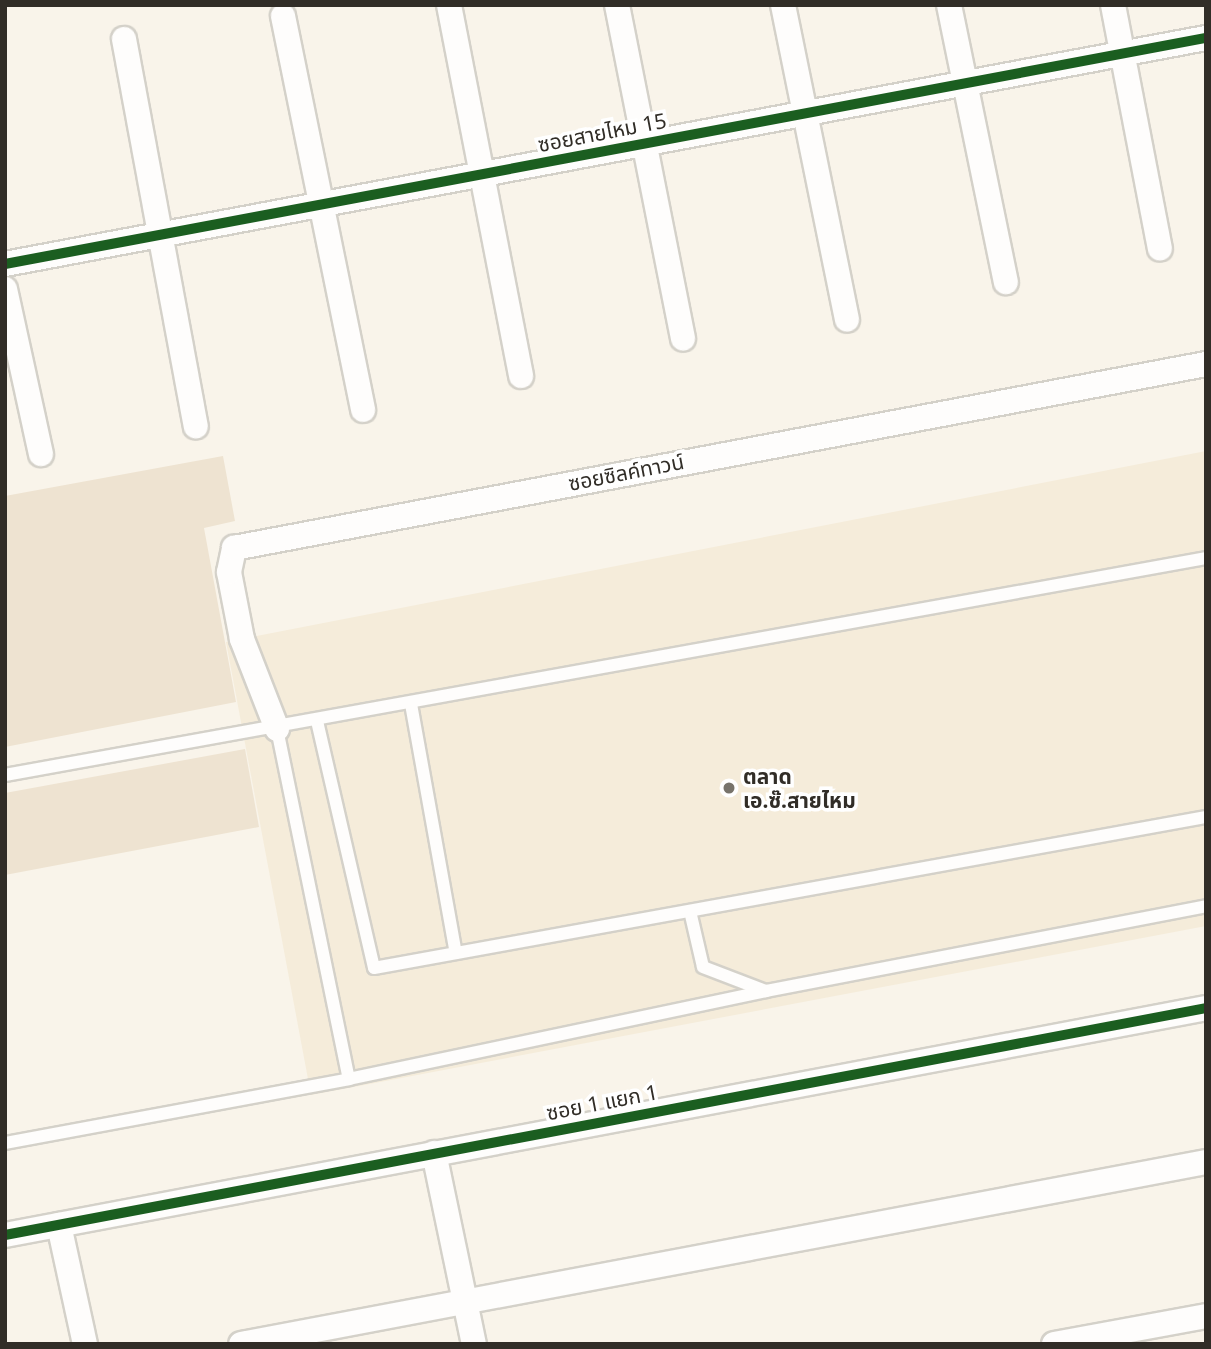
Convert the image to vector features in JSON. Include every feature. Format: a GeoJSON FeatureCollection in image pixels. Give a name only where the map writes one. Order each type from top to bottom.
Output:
{"type":"FeatureCollection","features":[{"type":"Feature","properties":{"kind":"street"},"geometry":{"type":"LineString","coordinates":[[449,5],[521,376]]}},
{"type":"Feature","properties":{"kind":"street"},"geometry":{"type":"LineString","coordinates":[[617,5],[642,145],[683,339]]}},
{"type":"Feature","properties":{"kind":"street"},"geometry":{"type":"LineString","coordinates":[[783,5],[847,320]]}},
{"type":"Feature","properties":{"kind":"street"},"geometry":{"type":"LineString","coordinates":[[949,5],[1006,282]]}},
{"type":"Feature","properties":{"kind":"street"},"geometry":{"type":"LineString","coordinates":[[1112,5],[1160,248]]}},
{"type":"Feature","properties":{"kind":"street"},"geometry":{"type":"LineString","coordinates":[[283,16],[363,410]]}},
{"type":"Feature","properties":{"kind":"street","name":"ซอยสายไหม 15"},"geometry":{"type":"LineString","coordinates":[[5,264],[1206,38]]}},
{"type":"Feature","properties":{"kind":"street"},"geometry":{"type":"LineString","coordinates":[[124,39],[196,426]]}},
{"type":"Feature","properties":{"kind":"street"},"geometry":{"type":"LineString","coordinates":[[5,289],[41,454]]}},
{"type":"Feature","properties":{"kind":"street","name":"ซอยซิลค์ทาวน์"},"geometry":{"type":"LineString","coordinates":[[277,729],[242,639],[229,572],[234,548],[1206,364]]}},
{"type":"Feature","properties":{"kind":"street","name":"ซอย 1 แยก 1"},"geometry":{"type":"LineString","coordinates":[[5,1235],[1206,1008]]}},
{"type":"Feature","properties":{"kind":"street"},"geometry":{"type":"LineString","coordinates":[[434,1153],[474,1344]]}},
{"type":"Feature","properties":{"kind":"street"},"geometry":{"type":"LineString","coordinates":[[241,1344],[323,1336],[464,1302],[1206,1163]]}},
{"type":"Feature","properties":{"kind":"street"},"geometry":{"type":"LineString","coordinates":[[59,1225],[85,1344]]}},
{"type":"Feature","properties":{"kind":"street"},"geometry":{"type":"LineString","coordinates":[[1054,1344],[1109,1339],[1206,1316]]}},
{"type":"Feature","properties":{"kind":"lane"},"geometry":{"type":"LineString","coordinates":[[5,775],[317,722],[1206,558]]}},
{"type":"Feature","properties":{"kind":"lane"},"geometry":{"type":"LineString","coordinates":[[411,704],[456,953]]}},
{"type":"Feature","properties":{"kind":"lane"},"geometry":{"type":"LineString","coordinates":[[317,722],[374,968],[1206,817]]}},
{"type":"Feature","properties":{"kind":"lane"},"geometry":{"type":"LineString","coordinates":[[277,729],[349,1079]]}},
{"type":"Feature","properties":{"kind":"lane"},"geometry":{"type":"LineString","coordinates":[[5,1143],[349,1079],[766,991],[1206,906]]}},
{"type":"Feature","properties":{"kind":"lane"},"geometry":{"type":"LineString","coordinates":[[690,911],[703,967],[766,991]]}},
{"type":"Feature","properties":{"kind":"shaded area","name":"ตลาด เอ.ซ๊.สายไหม"},"geometry":{"type":"Polygon","coordinates":[[[1206,451],[1206,926],[311,1095],[226,642],[1206,451]]]}},
{"type":"Feature","properties":{"kind":"shaded area"},"geometry":{"type":"Polygon","coordinates":[[[223,456],[235,521],[204,528],[236,702],[5,747],[5,496],[223,456]]]}},
{"type":"Feature","properties":{"kind":"shaded area"},"geometry":{"type":"Polygon","coordinates":[[[245,749],[259,827],[5,875],[5,793],[245,749]]]}},
{"type":"Feature","properties":{"kind":"cycle path"},"geometry":{"type":"LineString","coordinates":[[5,264],[1206,38]]}},
{"type":"Feature","properties":{"kind":"cycle path"},"geometry":{"type":"LineString","coordinates":[[5,1235],[1206,1008]]}},
{"type":"Feature","properties":{"kind":"place","name":"ตลาด เอ.ซ๊.สายไหม"},"geometry":{"type":"Point","coordinates":[729,788]}}]}
